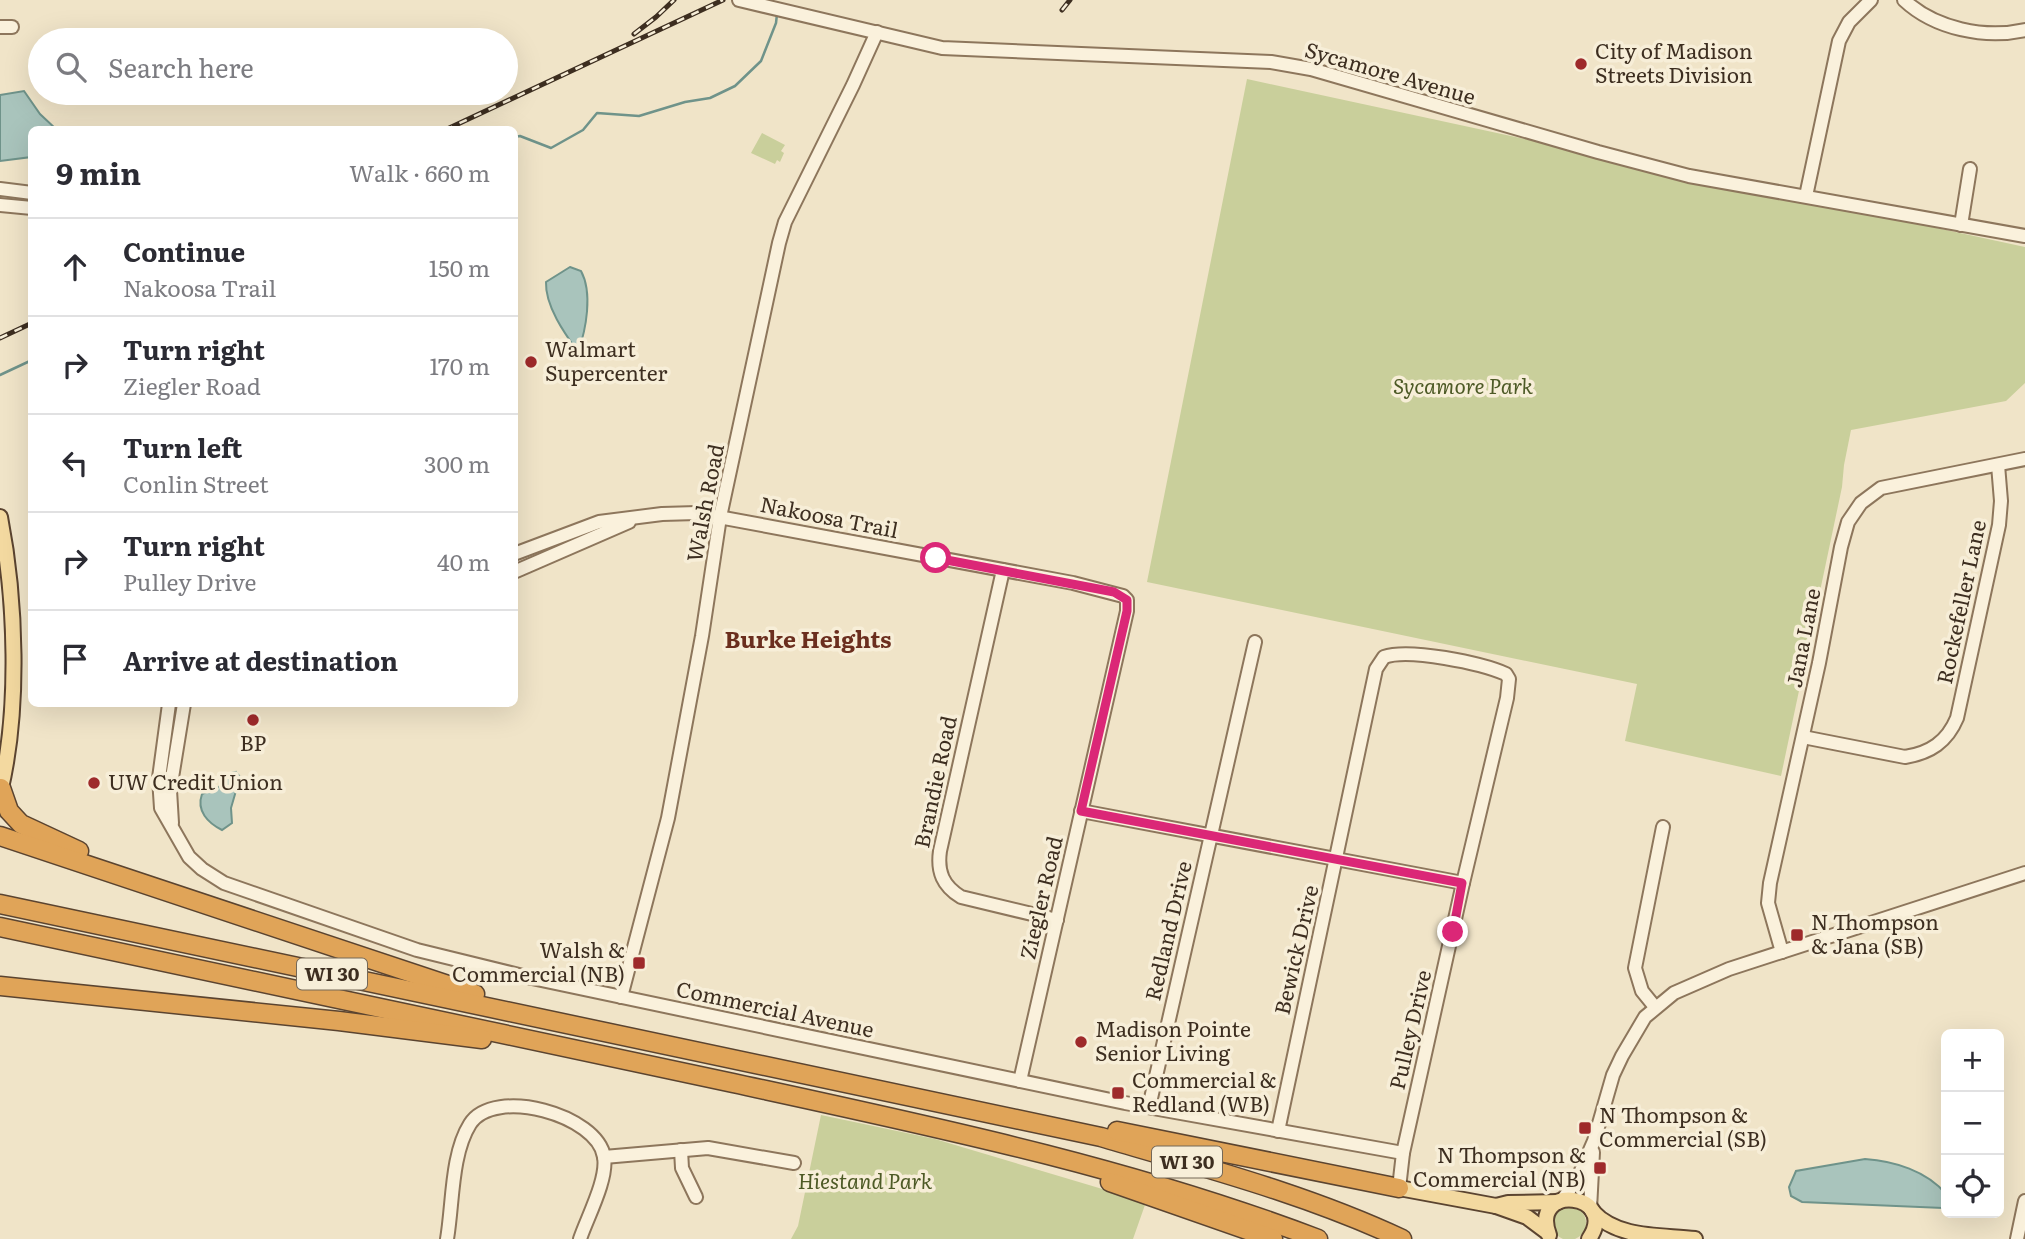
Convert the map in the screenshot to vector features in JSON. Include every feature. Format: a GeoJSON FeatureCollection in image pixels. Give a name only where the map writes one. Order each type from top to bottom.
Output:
{"type":"FeatureCollection","features":[{"type":"Feature","properties":{"kind":"highway"},"geometry":{"type":"LineString","coordinates":[[1,790],[9,811],[26,828],[165,890]]}},
{"type":"Feature","properties":{"kind":"highway"},"geometry":{"type":"LineString","coordinates":[[0,836],[473,993],[665,1043]]}},
{"type":"Feature","properties":{"kind":"highway","name":"WI 30"},"geometry":{"type":"LineString","coordinates":[[0,904],[1101,1137],[1271,1188],[1402,1239]]}},
{"type":"Feature","properties":{"kind":"highway","name":"WI 30"},"geometry":{"type":"LineString","coordinates":[[0,927],[933,1126],[1140,1179],[1204,1198],[1318,1239]]}},
{"type":"Feature","properties":{"kind":"highway"},"geometry":{"type":"LineString","coordinates":[[2,987],[433,1032],[577,1055],[631,1060]]}},
{"type":"Feature","properties":{"kind":"highway"},"geometry":{"type":"LineString","coordinates":[[965,1107],[1091,1126],[1399,1188]]}},
{"type":"Feature","properties":{"kind":"highway"},"geometry":{"type":"LineString","coordinates":[[933,1126],[1117,1184],[1273,1239]]}},
{"type":"Feature","properties":{"kind":"main road"},"geometry":{"type":"LineString","coordinates":[[0,517],[8,577],[12,642],[10,714],[1,790]]}},
{"type":"Feature","properties":{"kind":"main road"},"geometry":{"type":"LineString","coordinates":[[1399,1188],[1496,1206],[1527,1217],[1549,1236]]}},
{"type":"Feature","properties":{"kind":"main road"},"geometry":{"type":"LineString","coordinates":[[1496,1206],[1508,1203],[1580,1200],[1612,1228],[1695,1239]]}},
{"type":"Feature","properties":{"kind":"main road"},"geometry":{"type":"LineString","coordinates":[[1549,1236],[1547,1215],[1560,1201]]}},
{"type":"Feature","properties":{"kind":"main road"},"geometry":{"type":"LineString","coordinates":[[1589,1239],[1595,1225],[1592,1210]]}},
{"type":"Feature","properties":{"kind":"street","name":"Sycamore Avenue"},"geometry":{"type":"LineString","coordinates":[[738,0],[942,48],[1271,62],[1311,69],[1689,176],[2025,236]]}},
{"type":"Feature","properties":{"kind":"street"},"geometry":{"type":"LineString","coordinates":[[1806,197],[1839,41],[1849,22],[1871,0]]}},
{"type":"Feature","properties":{"kind":"street"},"geometry":{"type":"LineString","coordinates":[[1904,0],[1929,16],[1963,30],[1996,33],[2025,30]]}},
{"type":"Feature","properties":{"kind":"street","name":"Walsh Road"},"geometry":{"type":"LineString","coordinates":[[621,997],[668,818],[702,636],[720,517],[785,222],[877,32]]}},
{"type":"Feature","properties":{"kind":"street"},"geometry":{"type":"LineString","coordinates":[[1961,225],[1970,169]]}},
{"type":"Feature","properties":{"kind":"street"},"geometry":{"type":"LineString","coordinates":[[0,190],[28,193]]}},
{"type":"Feature","properties":{"kind":"street"},"geometry":{"type":"LineString","coordinates":[[0,205],[28,208]]}},
{"type":"Feature","properties":{"kind":"street","name":"Jana Lane"},"geometry":{"type":"LineString","coordinates":[[1782,952],[1769,897],[1841,547],[1849,523],[1861,503],[1881,488],[2025,459]]}},
{"type":"Feature","properties":{"kind":"street","name":"Rockefeller Lane"},"geometry":{"type":"LineString","coordinates":[[1803,737],[1896,757],[1916,755],[1941,743],[1951,731],[1999,525],[2001,501],[1998,464]]}},
{"type":"Feature","properties":{"kind":"street","name":"Nakoosa Trail"},"geometry":{"type":"LineString","coordinates":[[518,552],[598,522],[681,513],[720,517],[1003,570],[1114,592],[1127,600]]}},
{"type":"Feature","properties":{"kind":"street","name":"Nakoosa Trail"},"geometry":{"type":"LineString","coordinates":[[518,570],[616,526],[645,517]]}},
{"type":"Feature","properties":{"kind":"street","name":"Brandie Road"},"geometry":{"type":"LineString","coordinates":[[1003,570],[940,851],[939,866],[947,888],[961,897],[1057,920]]}},
{"type":"Feature","properties":{"kind":"street","name":"Ziegler Road"},"geometry":{"type":"LineString","coordinates":[[1020,1081],[1127,611],[1127,600]]}},
{"type":"Feature","properties":{"kind":"street","name":"Redland Drive"},"geometry":{"type":"LineString","coordinates":[[1149,1107],[1255,642]]}},
{"type":"Feature","properties":{"kind":"street","name":"Bewick Drive"},"geometry":{"type":"LineString","coordinates":[[1278,1131],[1376,669],[1384,657],[1405,653],[1500,671],[1508,676]]}},
{"type":"Feature","properties":{"kind":"street","name":"Pulley Drive"},"geometry":{"type":"LineString","coordinates":[[1399,1188],[1403,1153],[1462,883],[1510,684],[1508,676]]}},
{"type":"Feature","properties":{"kind":"street","name":"Commercial Avenue"},"geometry":{"type":"LineString","coordinates":[[169,707],[158,787],[161,808],[181,846],[193,861],[224,883],[450,959],[1020,1081],[1403,1153]]}},
{"type":"Feature","properties":{"kind":"street","name":"Commercial Avenue"},"geometry":{"type":"LineString","coordinates":[[172,827],[170,790],[184,707]]}},
{"type":"Feature","properties":{"kind":"street"},"geometry":{"type":"LineString","coordinates":[[1081,811],[1462,883]]}},
{"type":"Feature","properties":{"kind":"street"},"geometry":{"type":"LineString","coordinates":[[1655,1007],[1642,991],[1635,968],[1663,827]]}},
{"type":"Feature","properties":{"kind":"street"},"geometry":{"type":"LineString","coordinates":[[1560,1201],[1577,1181],[1594,1141],[1612,1075],[1632,1037],[1655,1007],[1674,993],[1729,970],[2025,873]]}},
{"type":"Feature","properties":{"kind":"street"},"geometry":{"type":"LineString","coordinates":[[447,1239],[459,1148],[466,1130],[478,1114],[504,1105],[561,1115],[596,1140],[604,1157],[605,1167],[580,1239]]}},
{"type":"Feature","properties":{"kind":"street"},"geometry":{"type":"LineString","coordinates":[[1592,1210],[1594,1141]]}},
{"type":"Feature","properties":{"kind":"street"},"geometry":{"type":"LineString","coordinates":[[604,1157],[638,1152],[719,1149],[794,1163]]}},
{"type":"Feature","properties":{"kind":"street"},"geometry":{"type":"LineString","coordinates":[[681,1150],[680,1161],[696,1197]]}},
{"type":"Feature","properties":{"kind":"street"},"geometry":{"type":"LineString","coordinates":[[2017,1239],[2025,1201]]}},
{"type":"Feature","properties":{"kind":"green space","name":"Sycamore Park"},"geometry":{"type":"Polygon","coordinates":[[[1247,79],[2025,247],[2025,383],[2006,401],[1851,430],[1842,487],[1781,776],[1625,741],[1637,684],[1147,582],[1247,79]]]}},
{"type":"Feature","properties":{"kind":"green space"},"geometry":{"type":"Polygon","coordinates":[[[762,133],[785,145],[781,151],[784,153],[780,162],[777,160],[775,164],[751,153],[762,133]]]}},
{"type":"Feature","properties":{"kind":"green space","name":"Hiestand Park"},"geometry":{"type":"Polygon","coordinates":[[[821,1115],[935,1139],[1146,1202],[1133,1239],[791,1239],[798,1226],[821,1115]]]}},
{"type":"Feature","properties":{"kind":"green space"},"geometry":{"type":"Polygon","coordinates":[[[1569,1206],[1581,1211],[1586,1223],[1581,1235],[1569,1240],[1557,1235],[1552,1223],[1557,1211],[1569,1206]]]}},
{"type":"Feature","properties":{"kind":"water"},"geometry":{"type":"Polygon","coordinates":[[[24,91],[28,97],[28,105],[34,105],[53,126],[28,126],[28,157],[0,161],[0,95],[24,91]]]}},
{"type":"Feature","properties":{"kind":"water"},"geometry":{"type":"Polygon","coordinates":[[[570,267],[581,271],[587,290],[586,323],[578,352],[557,319],[549,301],[546,282],[570,267]]]}},
{"type":"Feature","properties":{"kind":"water"},"geometry":{"type":"Polygon","coordinates":[[[236,772],[240,777],[231,808],[232,823],[222,830],[204,816],[202,794],[219,787],[228,774],[236,772]]]}},
{"type":"Feature","properties":{"kind":"water"},"geometry":{"type":"Polygon","coordinates":[[[1865,1159],[1887,1162],[1920,1173],[1938,1186],[1941,1189],[1941,1208],[1802,1202],[1791,1196],[1789,1187],[1796,1171],[1865,1159]]]}},
{"type":"Feature","properties":{"kind":"waterway"},"geometry":{"type":"LineString","coordinates":[[518,136],[551,148],[583,130],[597,113],[639,116],[685,102],[710,98],[735,86],[761,61],[777,14]]}},
{"type":"Feature","properties":{"kind":"waterway"},"geometry":{"type":"LineString","coordinates":[[0,375],[28,362]]}},
{"type":"Feature","properties":{"kind":"railway"},"geometry":{"type":"LineString","coordinates":[[634,34],[674,0]]}},
{"type":"Feature","properties":{"kind":"railway"},"geometry":{"type":"LineString","coordinates":[[518,96],[723,0]]}},
{"type":"Feature","properties":{"kind":"railway"},"geometry":{"type":"LineString","coordinates":[[1062,10],[1070,0]]}},
{"type":"Feature","properties":{"kind":"railway"},"geometry":{"type":"LineString","coordinates":[[454,126],[498,105]]}},
{"type":"Feature","properties":{"kind":"railway"},"geometry":{"type":"LineString","coordinates":[[0,338],[28,325]]}},
{"type":"Feature","properties":{"kind":"place","name":"City of Madison Streets Division"},"geometry":{"type":"Point","coordinates":[1581,64]}},
{"type":"Feature","properties":{"kind":"place","name":"Walmart Supercenter"},"geometry":{"type":"Point","coordinates":[531,362]}},
{"type":"Feature","properties":{"kind":"place","name":"BP"},"geometry":{"type":"Point","coordinates":[253,720]}},
{"type":"Feature","properties":{"kind":"place","name":"UW Credit Union"},"geometry":{"type":"Point","coordinates":[94,783]}},
{"type":"Feature","properties":{"kind":"place","name":"N Thompson & Jana (SB)"},"geometry":{"type":"Point","coordinates":[1797,935]}},
{"type":"Feature","properties":{"kind":"place","name":"Walsh & Commercial (NB)"},"geometry":{"type":"Point","coordinates":[639,963]}},
{"type":"Feature","properties":{"kind":"place","name":"Madison Pointe Senior Living"},"geometry":{"type":"Point","coordinates":[1081,1042]}},
{"type":"Feature","properties":{"kind":"place","name":"Commercial & Redland (WB)"},"geometry":{"type":"Point","coordinates":[1118,1093]}},
{"type":"Feature","properties":{"kind":"place","name":"N Thompson & Commercial (SB)"},"geometry":{"type":"Point","coordinates":[1585,1128]}},
{"type":"Feature","properties":{"kind":"place","name":"N Thompson & Commercial (NB)"},"geometry":{"type":"Point","coordinates":[1600,1168]}},
{"type":"Feature","properties":{"kind":"district","name":"Burke Heights"},"geometry":{"type":"Point","coordinates":[808,640]}},
{"type":"Feature","properties":{"kind":"route"},"geometry":{"type":"LineString","coordinates":[[936,558],[1114,592],[1127,600],[1127,611],[1081,811],[1462,883],[1453,932]]}}]}
